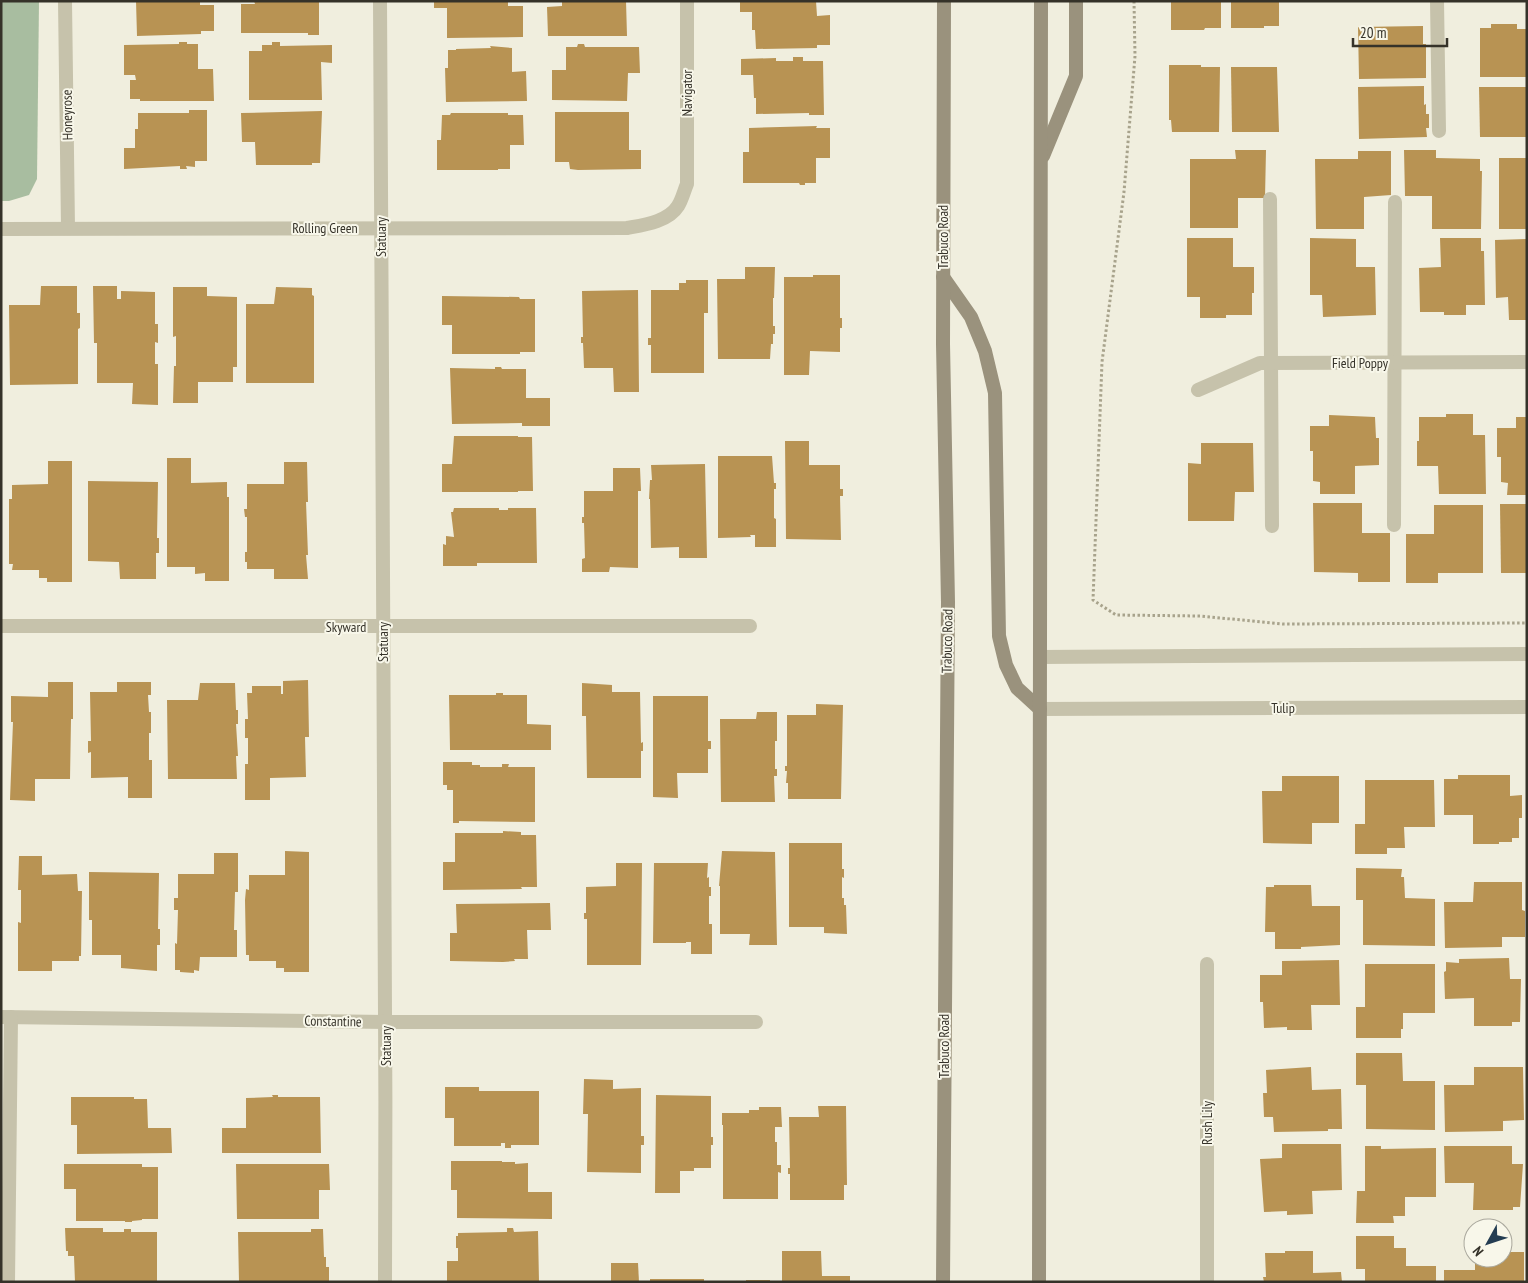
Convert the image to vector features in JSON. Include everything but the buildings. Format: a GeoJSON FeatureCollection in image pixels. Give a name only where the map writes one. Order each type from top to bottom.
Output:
{"type":"FeatureCollection","features":[{"type":"Feature","properties":{"kind":"main road","name":"Trabuco Road"},"geometry":{"type":"LineString","coordinates":[[943,1282],[948,602],[943,277],[944,1]]}},
{"type":"Feature","properties":{"kind":"main road"},"geometry":{"type":"LineString","coordinates":[[1038,1282],[1042,1]]}},
{"type":"Feature","properties":{"kind":"main road"},"geometry":{"type":"LineString","coordinates":[[1041,161],[1076,76],[1076,1]]}},
{"type":"Feature","properties":{"kind":"main road"},"geometry":{"type":"LineString","coordinates":[[943,277],[971,317],[985,351],[995,393],[999,636],[1006,665],[1017,688],[1040,709]]}},
{"type":"Feature","properties":{"kind":"street","name":"Honeyrose"},"geometry":{"type":"LineString","coordinates":[[65,1],[68,228]]}},
{"type":"Feature","properties":{"kind":"street","name":"Statuary"},"geometry":{"type":"LineString","coordinates":[[380,1],[382,627],[386,1022],[385,1282]]}},
{"type":"Feature","properties":{"kind":"street","name":"Navigator"},"geometry":{"type":"LineString","coordinates":[[687,1],[688,184]]}},
{"type":"Feature","properties":{"kind":"street"},"geometry":{"type":"LineString","coordinates":[[1437,1],[1439,131]]}},
{"type":"Feature","properties":{"kind":"street","name":"Rolling Green"},"geometry":{"type":"LineString","coordinates":[[1,229],[627,228],[647,224],[666,217],[678,208],[688,184]]}},
{"type":"Feature","properties":{"kind":"street"},"geometry":{"type":"LineString","coordinates":[[1270,199],[1272,526]]}},
{"type":"Feature","properties":{"kind":"street"},"geometry":{"type":"LineString","coordinates":[[1394,525],[1395,202]]}},
{"type":"Feature","properties":{"kind":"street","name":"Field Poppy"},"geometry":{"type":"LineString","coordinates":[[1198,390],[1260,363],[1527,362]]}},
{"type":"Feature","properties":{"kind":"street","name":"Skyward"},"geometry":{"type":"LineString","coordinates":[[1,626],[750,626]]}},
{"type":"Feature","properties":{"kind":"street"},"geometry":{"type":"LineString","coordinates":[[1040,657],[1527,654]]}},
{"type":"Feature","properties":{"kind":"street","name":"Tulip"},"geometry":{"type":"LineString","coordinates":[[1040,709],[1527,707]]}},
{"type":"Feature","properties":{"kind":"street","name":"Rush Lily"},"geometry":{"type":"LineString","coordinates":[[1207,964],[1207,1282]]}},
{"type":"Feature","properties":{"kind":"street"},"geometry":{"type":"LineString","coordinates":[[6,1017],[8,1282]]}},
{"type":"Feature","properties":{"kind":"street","name":"Constantine"},"geometry":{"type":"LineString","coordinates":[[6,1017],[386,1022],[756,1022]]}},
{"type":"Feature","properties":{"kind":"path"},"geometry":{"type":"LineString","coordinates":[[1134,1],[1135,56],[1124,192],[1102,362],[1093,600],[1116,615],[1200,616],[1283,624],[1527,623]]}},
{"type":"Feature","properties":{"kind":"green space"},"geometry":{"type":"Polygon","coordinates":[[[1,1],[39,1],[37,179],[29,195],[9,201],[1,201],[1,1]]]}}]}
